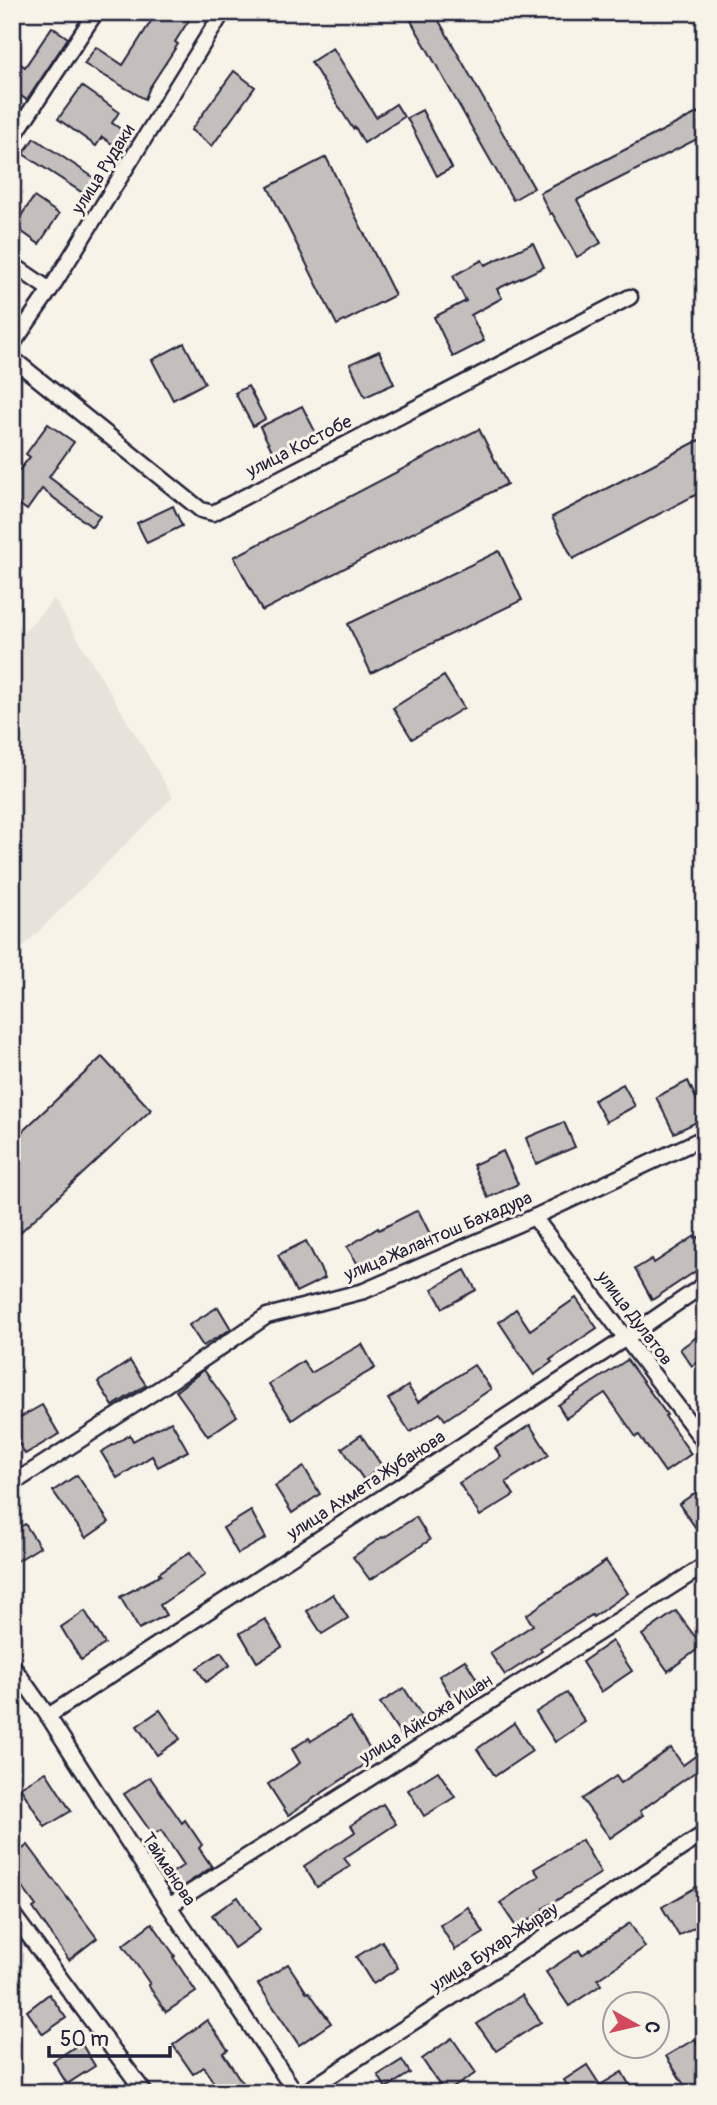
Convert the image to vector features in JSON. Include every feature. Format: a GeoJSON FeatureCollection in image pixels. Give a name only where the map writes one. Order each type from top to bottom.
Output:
{"type":"FeatureCollection","features":[{"type":"Feature","properties":{"kind":"street"},"geometry":{"type":"LineString","coordinates":[[12,139],[96,12]]}},
{"type":"Feature","properties":{"kind":"street","name":"улица Рудаки"},"geometry":{"type":"LineString","coordinates":[[12,345],[50,290],[223,12]]}},
{"type":"Feature","properties":{"kind":"street"},"geometry":{"type":"LineString","coordinates":[[12,264],[50,290]]}},
{"type":"Feature","properties":{"kind":"street","name":"улица Костобе"},"geometry":{"type":"LineString","coordinates":[[12,358],[201,510],[213,513],[630,297]]}},
{"type":"Feature","properties":{"kind":"street","name":"улица Жалантош Бахадура"},"geometry":{"type":"LineString","coordinates":[[12,1484],[267,1316],[364,1291],[705,1138]]}},
{"type":"Feature","properties":{"kind":"street","name":"улица Дулатов"},"geometry":{"type":"LineString","coordinates":[[534,1217],[705,1443]]}},
{"type":"Feature","properties":{"kind":"street","name":"улица Ахмета Жубанова"},"geometry":{"type":"LineString","coordinates":[[48,1716],[705,1284]]}},
{"type":"Feature","properties":{"kind":"street","name":"улица Айкожа Ишан"},"geometry":{"type":"LineString","coordinates":[[169,1906],[705,1565]]}},
{"type":"Feature","properties":{"kind":"street","name":"Тайманова"},"geometry":{"type":"LineString","coordinates":[[12,1665],[48,1716],[169,1906],[296,2093]]}},
{"type":"Feature","properties":{"kind":"street","name":"улица Бухар-Жырау"},"geometry":{"type":"LineString","coordinates":[[304,2093],[705,1833]]}},
{"type":"Feature","properties":{"kind":"street"},"geometry":{"type":"LineString","coordinates":[[12,1913],[145,2093]]}},
{"type":"Feature","properties":{"kind":"shaded area"},"geometry":{"type":"Polygon","coordinates":[[[54,599],[173,797],[20,950],[12,935],[12,645],[54,599]]]}},
{"type":"Feature","properties":{"kind":"building"},"geometry":{"type":"Polygon","coordinates":[[[157,12],[194,12],[145,99],[84,64],[96,47],[123,65],[157,12]]]}},
{"type":"Feature","properties":{"kind":"building"},"geometry":{"type":"Polygon","coordinates":[[[406,12],[434,12],[534,188],[513,200],[406,12]]]}},
{"type":"Feature","properties":{"kind":"building"},"geometry":{"type":"Polygon","coordinates":[[[52,27],[68,38],[27,100],[12,90],[12,58],[25,67],[52,27]]]}},
{"type":"Feature","properties":{"kind":"building"},"geometry":{"type":"Polygon","coordinates":[[[333,48],[376,117],[396,104],[404,117],[364,143],[311,62],[333,48]]]}},
{"type":"Feature","properties":{"kind":"building"},"geometry":{"type":"Polygon","coordinates":[[[234,71],[255,87],[212,146],[191,130],[234,71]]]}},
{"type":"Feature","properties":{"kind":"building"},"geometry":{"type":"Polygon","coordinates":[[[82,86],[119,112],[112,123],[132,137],[122,151],[102,137],[96,146],[58,119],[82,86]]]}},
{"type":"Feature","properties":{"kind":"building"},"geometry":{"type":"Polygon","coordinates":[[[705,109],[705,135],[577,200],[601,243],[577,257],[540,193],[705,109]]]}},
{"type":"Feature","properties":{"kind":"building"},"geometry":{"type":"Polygon","coordinates":[[[422,110],[452,168],[437,176],[407,118],[422,110]]]}},
{"type":"Feature","properties":{"kind":"building"},"geometry":{"type":"Polygon","coordinates":[[[34,138],[96,179],[86,195],[23,154],[34,138]]]}},
{"type":"Feature","properties":{"kind":"building"},"geometry":{"type":"Polygon","coordinates":[[[326,157],[395,295],[337,325],[268,187],[326,157]]]}},
{"type":"Feature","properties":{"kind":"building"},"geometry":{"type":"Polygon","coordinates":[[[34,197],[59,214],[39,244],[14,226],[34,197]]]}},
{"type":"Feature","properties":{"kind":"building"},"geometry":{"type":"Polygon","coordinates":[[[533,243],[544,267],[497,289],[502,298],[471,315],[484,341],[453,357],[434,317],[466,301],[453,276],[482,260],[485,265],[533,243]]]}},
{"type":"Feature","properties":{"kind":"building"},"geometry":{"type":"Polygon","coordinates":[[[184,343],[205,383],[173,400],[152,360],[184,343]]]}},
{"type":"Feature","properties":{"kind":"building"},"geometry":{"type":"Polygon","coordinates":[[[379,351],[394,384],[365,397],[350,364],[379,351]]]}},
{"type":"Feature","properties":{"kind":"building"},"geometry":{"type":"Polygon","coordinates":[[[248,386],[265,419],[253,426],[235,393],[248,386]]]}},
{"type":"Feature","properties":{"kind":"building"},"geometry":{"type":"Polygon","coordinates":[[[302,406],[318,437],[276,458],[260,427],[302,406]]]}},
{"type":"Feature","properties":{"kind":"building"},"geometry":{"type":"Polygon","coordinates":[[[48,424],[74,442],[49,477],[100,516],[92,527],[42,489],[27,510],[12,499],[12,479],[30,457],[26,454],[48,424]]]}},
{"type":"Feature","properties":{"kind":"building"},"geometry":{"type":"Polygon","coordinates":[[[479,429],[507,484],[262,611],[234,557],[479,429]]]}},
{"type":"Feature","properties":{"kind":"building"},"geometry":{"type":"Polygon","coordinates":[[[705,437],[705,490],[573,559],[552,517],[705,437]]]}},
{"type":"Feature","properties":{"kind":"building"},"geometry":{"type":"Polygon","coordinates":[[[173,506],[182,526],[147,543],[137,523],[173,506]]]}},
{"type":"Feature","properties":{"kind":"building"},"geometry":{"type":"Polygon","coordinates":[[[499,551],[522,600],[371,673],[348,624],[499,551]]]}},
{"type":"Feature","properties":{"kind":"building"},"geometry":{"type":"Polygon","coordinates":[[[444,676],[464,708],[412,739],[393,708],[444,676]]]}},
{"type":"Feature","properties":{"kind":"building"},"geometry":{"type":"Polygon","coordinates":[[[102,1057],[151,1110],[12,1240],[12,1141],[102,1057]]]}},
{"type":"Feature","properties":{"kind":"building"},"geometry":{"type":"Polygon","coordinates":[[[688,1081],[705,1118],[674,1133],[656,1097],[688,1081]]]}},
{"type":"Feature","properties":{"kind":"building"},"geometry":{"type":"Polygon","coordinates":[[[623,1084],[635,1106],[606,1122],[594,1100],[623,1084]]]}},
{"type":"Feature","properties":{"kind":"building"},"geometry":{"type":"Polygon","coordinates":[[[564,1122],[575,1147],[536,1164],[526,1138],[564,1122]]]}},
{"type":"Feature","properties":{"kind":"building"},"geometry":{"type":"Polygon","coordinates":[[[503,1151],[518,1184],[488,1198],[473,1165],[503,1151]]]}},
{"type":"Feature","properties":{"kind":"building"},"geometry":{"type":"Polygon","coordinates":[[[418,1210],[434,1242],[405,1257],[402,1251],[364,1274],[347,1247],[378,1228],[379,1230],[418,1210]]]}},
{"type":"Feature","properties":{"kind":"building"},"geometry":{"type":"Polygon","coordinates":[[[705,1233],[705,1265],[652,1300],[635,1269],[652,1259],[654,1263],[695,1236],[697,1238],[705,1233]]]}},
{"type":"Feature","properties":{"kind":"building"},"geometry":{"type":"Polygon","coordinates":[[[306,1241],[325,1278],[296,1292],[278,1255],[306,1241]]]}},
{"type":"Feature","properties":{"kind":"building"},"geometry":{"type":"Polygon","coordinates":[[[465,1270],[476,1290],[443,1308],[432,1289],[465,1270]]]}},
{"type":"Feature","properties":{"kind":"building"},"geometry":{"type":"Polygon","coordinates":[[[576,1298],[597,1328],[550,1360],[552,1362],[534,1375],[499,1322],[516,1309],[530,1330],[576,1298]]]}},
{"type":"Feature","properties":{"kind":"building"},"geometry":{"type":"Polygon","coordinates":[[[218,1307],[231,1329],[203,1346],[189,1325],[218,1307]]]}},
{"type":"Feature","properties":{"kind":"building"},"geometry":{"type":"Polygon","coordinates":[[[705,1331],[705,1356],[692,1366],[680,1349],[705,1331]]]}},
{"type":"Feature","properties":{"kind":"building"},"geometry":{"type":"Polygon","coordinates":[[[362,1344],[375,1368],[292,1420],[269,1384],[303,1361],[311,1373],[362,1344]]]}},
{"type":"Feature","properties":{"kind":"building"},"geometry":{"type":"Polygon","coordinates":[[[627,1360],[667,1415],[665,1416],[691,1454],[665,1472],[605,1393],[566,1418],[558,1405],[627,1360]]]}},
{"type":"Feature","properties":{"kind":"building"},"geometry":{"type":"Polygon","coordinates":[[[130,1361],[146,1385],[113,1406],[98,1382],[130,1361]]]}},
{"type":"Feature","properties":{"kind":"building"},"geometry":{"type":"Polygon","coordinates":[[[474,1365],[491,1389],[445,1420],[440,1413],[410,1432],[388,1399],[408,1386],[418,1402],[474,1365]]]}},
{"type":"Feature","properties":{"kind":"building"},"geometry":{"type":"Polygon","coordinates":[[[204,1370],[237,1416],[208,1436],[176,1391],[204,1370]]]}},
{"type":"Feature","properties":{"kind":"building"},"geometry":{"type":"Polygon","coordinates":[[[42,1405],[59,1434],[25,1454],[12,1431],[12,1422],[42,1405]]]}},
{"type":"Feature","properties":{"kind":"building"},"geometry":{"type":"Polygon","coordinates":[[[171,1421],[188,1451],[158,1467],[152,1456],[117,1478],[101,1452],[130,1435],[133,1441],[171,1421]]]}},
{"type":"Feature","properties":{"kind":"building"},"geometry":{"type":"Polygon","coordinates":[[[530,1425],[549,1455],[506,1482],[514,1495],[480,1516],[459,1483],[501,1457],[495,1448],[530,1425]]]}},
{"type":"Feature","properties":{"kind":"building"},"geometry":{"type":"Polygon","coordinates":[[[361,1435],[382,1466],[364,1480],[342,1448],[361,1435]]]}},
{"type":"Feature","properties":{"kind":"building"},"geometry":{"type":"Polygon","coordinates":[[[304,1467],[320,1494],[292,1513],[275,1486],[304,1467]]]}},
{"type":"Feature","properties":{"kind":"building"},"geometry":{"type":"Polygon","coordinates":[[[77,1475],[109,1522],[86,1538],[53,1491],[77,1475]]]}},
{"type":"Feature","properties":{"kind":"building"},"geometry":{"type":"Polygon","coordinates":[[[705,1486],[705,1541],[679,1504],[705,1486]]]}},
{"type":"Feature","properties":{"kind":"building"},"geometry":{"type":"Polygon","coordinates":[[[251,1511],[266,1538],[238,1554],[223,1528],[251,1511]]]}},
{"type":"Feature","properties":{"kind":"building"},"geometry":{"type":"Polygon","coordinates":[[[416,1517],[430,1540],[370,1580],[353,1557],[416,1517]]]}},
{"type":"Feature","properties":{"kind":"building"},"geometry":{"type":"Polygon","coordinates":[[[25,1524],[40,1547],[12,1564],[12,1532],[25,1524]]]}},
{"type":"Feature","properties":{"kind":"building"},"geometry":{"type":"Polygon","coordinates":[[[190,1552],[205,1575],[160,1605],[166,1615],[139,1629],[120,1597],[161,1575],[159,1573],[190,1552]]]}},
{"type":"Feature","properties":{"kind":"building"},"geometry":{"type":"Polygon","coordinates":[[[606,1561],[628,1593],[540,1648],[542,1651],[505,1675],[490,1653],[533,1625],[526,1615],[606,1561]]]}},
{"type":"Feature","properties":{"kind":"building"},"geometry":{"type":"Polygon","coordinates":[[[333,1594],[348,1618],[322,1634],[307,1611],[333,1594]]]}},
{"type":"Feature","properties":{"kind":"building"},"geometry":{"type":"Polygon","coordinates":[[[85,1611],[105,1644],[81,1660],[61,1627],[85,1611]]]}},
{"type":"Feature","properties":{"kind":"building"},"geometry":{"type":"Polygon","coordinates":[[[676,1611],[702,1646],[668,1671],[642,1635],[676,1611]]]}},
{"type":"Feature","properties":{"kind":"building"},"geometry":{"type":"Polygon","coordinates":[[[265,1619],[282,1647],[257,1662],[240,1633],[265,1619]]]}},
{"type":"Feature","properties":{"kind":"building"},"geometry":{"type":"Polygon","coordinates":[[[612,1641],[632,1671],[601,1692],[582,1662],[612,1641]]]}},
{"type":"Feature","properties":{"kind":"building"},"geometry":{"type":"Polygon","coordinates":[[[221,1652],[230,1665],[206,1682],[197,1668],[221,1652]]]}},
{"type":"Feature","properties":{"kind":"building"},"geometry":{"type":"Polygon","coordinates":[[[465,1660],[481,1686],[455,1703],[439,1676],[465,1660]]]}},
{"type":"Feature","properties":{"kind":"building"},"geometry":{"type":"Polygon","coordinates":[[[404,1688],[427,1724],[404,1739],[380,1703],[404,1688]]]}},
{"type":"Feature","properties":{"kind":"building"},"geometry":{"type":"Polygon","coordinates":[[[567,1693],[585,1722],[555,1742],[536,1712],[567,1693]]]}},
{"type":"Feature","properties":{"kind":"building"},"geometry":{"type":"Polygon","coordinates":[[[160,1710],[180,1739],[157,1755],[137,1726],[160,1710]]]}},
{"type":"Feature","properties":{"kind":"building"},"geometry":{"type":"Polygon","coordinates":[[[350,1717],[375,1758],[288,1815],[268,1784],[300,1763],[292,1749],[309,1738],[311,1741],[350,1717]]]}},
{"type":"Feature","properties":{"kind":"building"},"geometry":{"type":"Polygon","coordinates":[[[514,1723],[532,1751],[495,1776],[477,1749],[514,1723]]]}},
{"type":"Feature","properties":{"kind":"building"},"geometry":{"type":"Polygon","coordinates":[[[671,1748],[683,1765],[705,1749],[705,1765],[640,1811],[643,1815],[610,1838],[582,1799],[616,1776],[621,1783],[671,1748]]]}},
{"type":"Feature","properties":{"kind":"building"},"geometry":{"type":"Polygon","coordinates":[[[438,1771],[455,1797],[424,1816],[408,1790],[438,1771]]]}},
{"type":"Feature","properties":{"kind":"building"},"geometry":{"type":"Polygon","coordinates":[[[46,1772],[71,1811],[45,1827],[20,1787],[46,1772]]]}},
{"type":"Feature","properties":{"kind":"building"},"geometry":{"type":"Polygon","coordinates":[[[150,1777],[182,1823],[185,1820],[202,1845],[199,1848],[212,1867],[180,1888],[170,1874],[184,1865],[161,1830],[153,1835],[124,1794],[150,1777]]]}},
{"type":"Feature","properties":{"kind":"building"},"geometry":{"type":"Polygon","coordinates":[[[383,1804],[396,1824],[344,1858],[350,1866],[317,1887],[304,1866],[355,1832],[351,1825],[383,1804]]]}},
{"type":"Feature","properties":{"kind":"building"},"geometry":{"type":"Polygon","coordinates":[[[582,1840],[601,1873],[517,1928],[500,1903],[539,1876],[534,1869],[582,1840]]]}},
{"type":"Feature","properties":{"kind":"building"},"geometry":{"type":"Polygon","coordinates":[[[28,1845],[97,1938],[69,1960],[12,1873],[12,1857],[28,1845]]]}},
{"type":"Feature","properties":{"kind":"building"},"geometry":{"type":"Polygon","coordinates":[[[705,1882],[705,1921],[679,1936],[662,1907],[705,1882]]]}},
{"type":"Feature","properties":{"kind":"building"},"geometry":{"type":"Polygon","coordinates":[[[238,1897],[260,1930],[234,1948],[212,1915],[238,1897]]]}},
{"type":"Feature","properties":{"kind":"building"},"geometry":{"type":"Polygon","coordinates":[[[468,1907],[484,1933],[455,1950],[440,1925],[468,1907]]]}},
{"type":"Feature","properties":{"kind":"building"},"geometry":{"type":"Polygon","coordinates":[[[152,1923],[196,1992],[166,2012],[123,1945],[152,1923]]]}},
{"type":"Feature","properties":{"kind":"building"},"geometry":{"type":"Polygon","coordinates":[[[630,1923],[645,1947],[598,1979],[601,1985],[569,2006],[546,1972],[579,1950],[582,1955],[630,1923]]]}},
{"type":"Feature","properties":{"kind":"building"},"geometry":{"type":"Polygon","coordinates":[[[382,1941],[398,1968],[373,1984],[356,1957],[382,1941]]]}},
{"type":"Feature","properties":{"kind":"building"},"geometry":{"type":"Polygon","coordinates":[[[288,1964],[331,2023],[299,2045],[258,1984],[288,1964]]]}},
{"type":"Feature","properties":{"kind":"building"},"geometry":{"type":"Polygon","coordinates":[[[49,1994],[66,2018],[43,2034],[27,2011],[49,1994]]]}},
{"type":"Feature","properties":{"kind":"building"},"geometry":{"type":"Polygon","coordinates":[[[522,1995],[541,2022],[496,2051],[477,2024],[522,1995]]]}},
{"type":"Feature","properties":{"kind":"building"},"geometry":{"type":"Polygon","coordinates":[[[207,2020],[228,2050],[223,2053],[249,2093],[221,2093],[203,2067],[193,2074],[173,2045],[207,2020]]]}},
{"type":"Feature","properties":{"kind":"building"},"geometry":{"type":"Polygon","coordinates":[[[452,2038],[476,2073],[445,2093],[422,2059],[452,2038]]]}},
{"type":"Feature","properties":{"kind":"building"},"geometry":{"type":"Polygon","coordinates":[[[695,2039],[705,2056],[705,2089],[699,2093],[689,2093],[668,2060],[672,2060],[672,2052],[695,2039]]]}},
{"type":"Feature","properties":{"kind":"building"},"geometry":{"type":"Polygon","coordinates":[[[81,2043],[95,2066],[67,2084],[53,2061],[81,2043]]]}},
{"type":"Feature","properties":{"kind":"building"},"geometry":{"type":"Polygon","coordinates":[[[402,2060],[410,2073],[386,2088],[378,2075],[402,2060]]]}},
{"type":"Feature","properties":{"kind":"building"},"geometry":{"type":"Polygon","coordinates":[[[587,2065],[600,2085],[622,2072],[634,2093],[572,2093],[564,2080],[587,2065]]]}}]}
